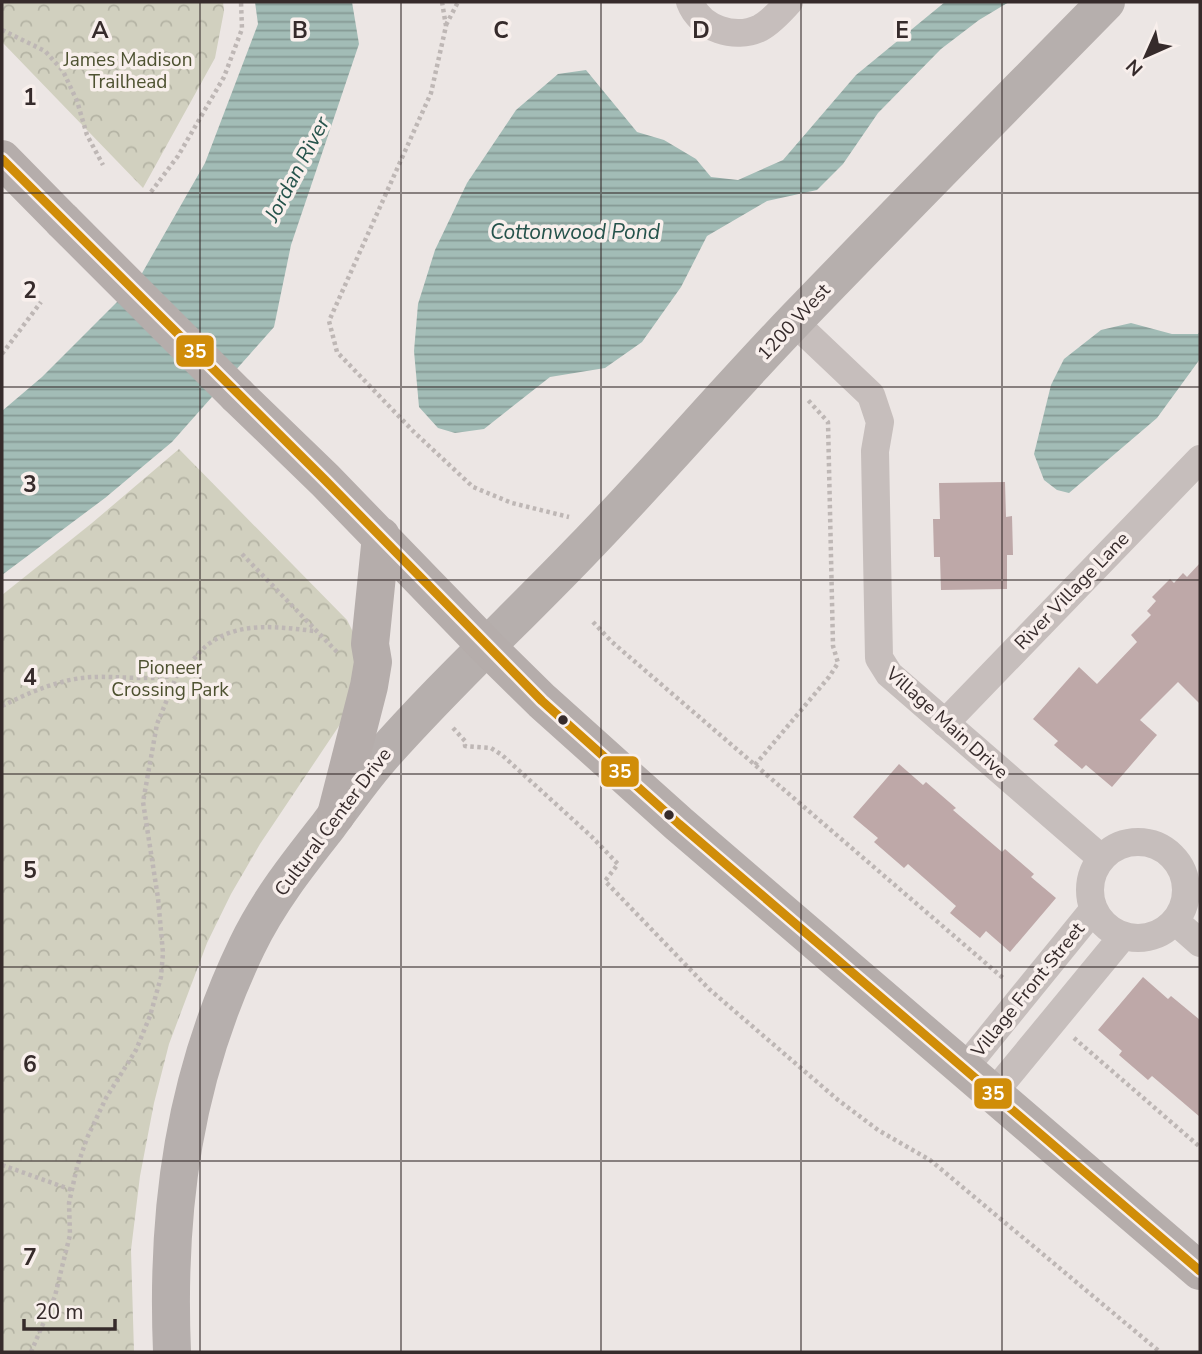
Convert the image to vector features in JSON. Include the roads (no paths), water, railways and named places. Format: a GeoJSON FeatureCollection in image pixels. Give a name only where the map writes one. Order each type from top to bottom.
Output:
{"type":"FeatureCollection","features":[{"type":"Feature","properties":{"kind":"main road"},"geometry":{"type":"LineString","coordinates":[[2,159],[542,701],[678,824],[1200,1271]]}},
{"type":"Feature","properties":{"kind":"main road"},"geometry":{"type":"LineString","coordinates":[[336,815],[373,662],[370,644],[380,536]]}},
{"type":"Feature","properties":{"kind":"street"},"geometry":{"type":"LineString","coordinates":[[690,2],[708,25],[726,32],[743,34],[762,27],[789,2]]}},
{"type":"Feature","properties":{"kind":"street","name":"1200 West"},"geometry":{"type":"LineString","coordinates":[[487,647],[606,526],[794,322],[1107,2]]}},
{"type":"Feature","properties":{"kind":"street","name":"Village Main Drive"},"geometry":{"type":"LineString","coordinates":[[794,322],[871,395],[880,422],[875,451],[879,658],[889,674],[1101,858]]}},
{"type":"Feature","properties":{"kind":"street","name":"River Village Lane"},"geometry":{"type":"LineString","coordinates":[[945,723],[1200,459]]}},
{"type":"Feature","properties":{"kind":"street","name":"Cultural Center Drive"},"geometry":{"type":"LineString","coordinates":[[172,1352],[171,1231],[180,1154],[206,1048],[225,993],[249,941],[288,876],[378,760],[487,647]]}},
{"type":"Feature","properties":{"kind":"street"},"geometry":{"type":"LineString","coordinates":[[1130,843],[1147,843],[1162,849],[1175,859],[1183,874],[1186,890],[1183,907],[1175,921],[1160,933],[1142,939],[1123,936],[1100,921],[1093,910],[1089,892],[1092,874],[1101,858],[1114,848],[1130,843]]}},
{"type":"Feature","properties":{"kind":"street","name":"Village Front Street"},"geometry":{"type":"LineString","coordinates":[[963,1070],[1093,910]]}},
{"type":"Feature","properties":{"kind":"street"},"geometry":{"type":"LineString","coordinates":[[1175,921],[1200,943]]}},
{"type":"Feature","properties":{"kind":"street","name":"Village Front Street"},"geometry":{"type":"LineString","coordinates":[[992,1095],[1123,936]]}},
{"type":"Feature","properties":{"kind":"water","name":"Jordan River"},"geometry":{"type":"Polygon","coordinates":[[[255,2],[352,2],[359,44],[291,245],[274,327],[172,442],[105,498],[2,575],[2,411],[42,377],[137,282],[205,163],[258,24],[255,2]]]}},
{"type":"Feature","properties":{"kind":"water","name":"Cottonwood Pond"},"geometry":{"type":"Polygon","coordinates":[[[945,2],[1009,2],[979,20],[941,49],[878,113],[843,164],[817,190],[767,201],[707,236],[681,287],[642,342],[605,368],[550,377],[484,429],[455,433],[438,428],[419,407],[414,351],[418,304],[435,250],[467,183],[516,110],[558,74],[586,70],[637,132],[664,140],[696,159],[711,177],[738,180],[783,160],[856,75],[945,2]]]}},
{"type":"Feature","properties":{"kind":"water"},"geometry":{"type":"Polygon","coordinates":[[[1131,323],[1172,334],[1198,334],[1200,331],[1200,359],[1157,418],[1069,493],[1057,490],[1044,480],[1034,454],[1051,385],[1064,359],[1101,330],[1131,323]]]}},
{"type":"Feature","properties":{"kind":"park label","name":"James Madison Trailhead"},"geometry":{"type":"Point","coordinates":[128,71]}},
{"type":"Feature","properties":{"kind":"park label","name":"Pioneer Crossing Park"},"geometry":{"type":"Point","coordinates":[170,679]}}]}
